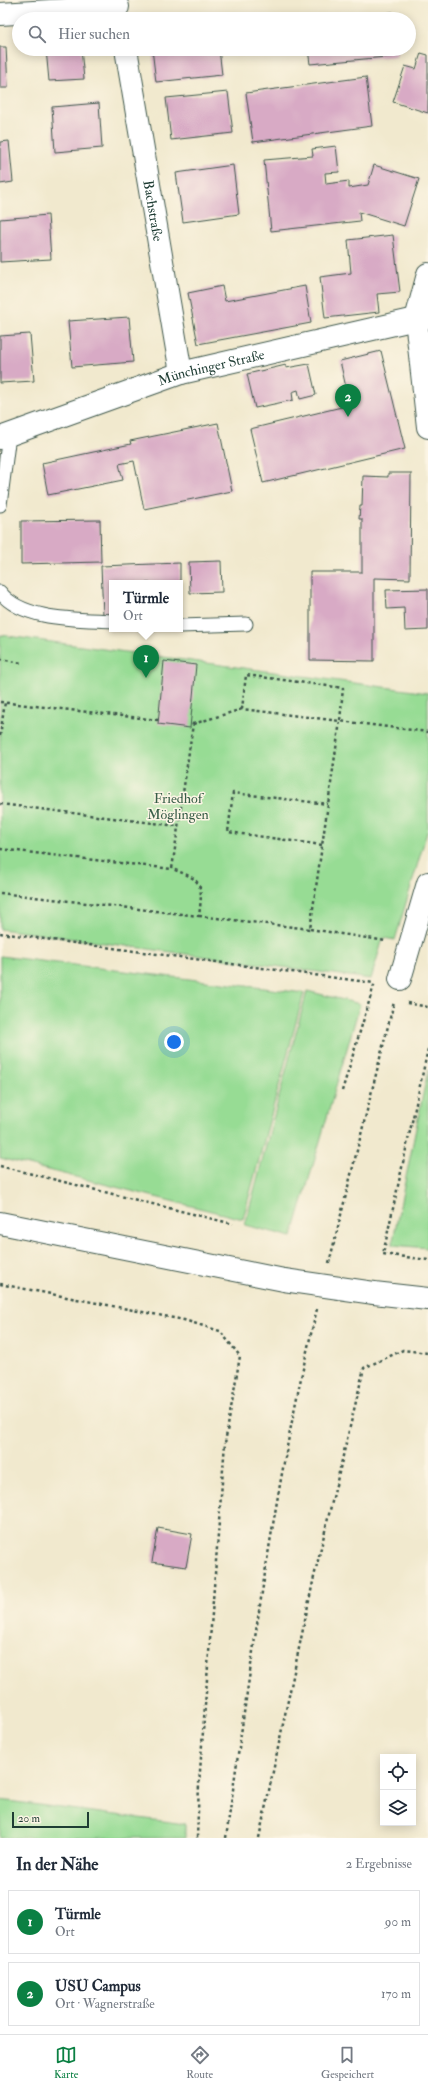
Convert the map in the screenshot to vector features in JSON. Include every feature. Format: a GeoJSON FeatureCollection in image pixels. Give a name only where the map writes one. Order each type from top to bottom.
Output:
{"type":"FeatureCollection","features":[{"type":"Feature","properties":{"kind":"street"},"geometry":{"type":"LineString","coordinates":[[48,12],[119,9]]}},
{"type":"Feature","properties":{"kind":"street"},"geometry":{"type":"LineString","coordinates":[[0,14],[12,13]]}},
{"type":"Feature","properties":{"kind":"street","name":"Bachstraße"},"geometry":{"type":"LineString","coordinates":[[127,56],[181,372]]}},
{"type":"Feature","properties":{"kind":"street"},"geometry":{"type":"LineString","coordinates":[[428,274],[422,318],[428,427]]}},
{"type":"Feature","properties":{"kind":"street","name":"Münchinger Straße"},"geometry":{"type":"LineString","coordinates":[[4,436],[181,372],[422,318]]}},
{"type":"Feature","properties":{"kind":"street"},"geometry":{"type":"LineString","coordinates":[[400,980],[428,883]]}},
{"type":"Feature","properties":{"kind":"street"},"geometry":{"type":"LineString","coordinates":[[0,1223],[284,1280],[428,1299]]}},
{"type":"Feature","properties":{"kind":"lane"},"geometry":{"type":"LineString","coordinates":[[0,505],[4,436]]}},
{"type":"Feature","properties":{"kind":"lane"},"geometry":{"type":"LineString","coordinates":[[0,592],[17,608],[24,611],[54,616],[109,621]]}},
{"type":"Feature","properties":{"kind":"lane"},"geometry":{"type":"LineString","coordinates":[[183,626],[246,624]]}},
{"type":"Feature","properties":{"kind":"path"},"geometry":{"type":"LineString","coordinates":[[0,659],[22,662]]}},
{"type":"Feature","properties":{"kind":"path"},"geometry":{"type":"LineString","coordinates":[[242,709],[246,675],[343,688],[340,721],[310,929]]}},
{"type":"Feature","properties":{"kind":"path"},"geometry":{"type":"LineString","coordinates":[[0,702],[158,720]]}},
{"type":"Feature","properties":{"kind":"path"},"geometry":{"type":"LineString","coordinates":[[0,736],[5,702]]}},
{"type":"Feature","properties":{"kind":"path"},"geometry":{"type":"LineString","coordinates":[[172,869],[192,724],[242,709],[428,732]]}},
{"type":"Feature","properties":{"kind":"path"},"geometry":{"type":"LineString","coordinates":[[322,845],[228,832],[233,793],[328,804]]}},
{"type":"Feature","properties":{"kind":"path"},"geometry":{"type":"LineString","coordinates":[[0,804],[178,826]]}},
{"type":"Feature","properties":{"kind":"path"},"geometry":{"type":"LineString","coordinates":[[0,848],[172,869],[190,876],[199,884],[202,892],[199,916]]}},
{"type":"Feature","properties":{"kind":"path"},"geometry":{"type":"LineString","coordinates":[[0,893],[310,929],[387,942],[385,948]]}},
{"type":"Feature","properties":{"kind":"path"},"geometry":{"type":"LineString","coordinates":[[0,933],[374,983]]}},
{"type":"Feature","properties":{"kind":"path"},"geometry":{"type":"LineString","coordinates":[[342,1091],[377,976]]}},
{"type":"Feature","properties":{"kind":"path"},"geometry":{"type":"LineString","coordinates":[[327,1268],[394,1000],[428,1007]]}},
{"type":"Feature","properties":{"kind":"path"},"geometry":{"type":"LineString","coordinates":[[428,1049],[383,1254],[428,1260]]}},
{"type":"Feature","properties":{"kind":"path"},"geometry":{"type":"LineString","coordinates":[[0,1166],[233,1224]]}},
{"type":"Feature","properties":{"kind":"path"},"geometry":{"type":"LineString","coordinates":[[0,1284],[184,1320],[220,1331],[240,1356],[225,1442],[199,1784],[197,1838]]}},
{"type":"Feature","properties":{"kind":"path"},"geometry":{"type":"LineString","coordinates":[[226,1838],[266,1562],[299,1380],[318,1306]]}},
{"type":"Feature","properties":{"kind":"path"},"geometry":{"type":"LineString","coordinates":[[259,1838],[314,1577],[364,1368],[403,1350],[428,1353]]}},
{"type":"Feature","properties":{"kind":"green space","name":"Friedhof Möglingen"},"geometry":{"type":"Polygon","coordinates":[[[0,635],[428,693],[428,829],[395,940],[383,938],[371,979],[0,929],[0,635]]]}},
{"type":"Feature","properties":{"kind":"green space"},"geometry":{"type":"Polygon","coordinates":[[[0,956],[304,993],[243,1219],[0,1158],[0,956]]]}},
{"type":"Feature","properties":{"kind":"green space"},"geometry":{"type":"Polygon","coordinates":[[[307,991],[360,1004],[292,1237],[245,1225],[307,991]]]}},
{"type":"Feature","properties":{"kind":"green space"},"geometry":{"type":"Polygon","coordinates":[[[428,1070],[428,1248],[392,1245],[428,1070]]]}},
{"type":"Feature","properties":{"kind":"green space"},"geometry":{"type":"Polygon","coordinates":[[[0,1800],[185,1824],[185,1838],[0,1838],[0,1800]]]}},
{"type":"Feature","properties":{"kind":"building"},"geometry":{"type":"Polygon","coordinates":[[[0,47],[6,47],[8,88],[0,88],[0,47]]]}},
{"type":"Feature","properties":{"kind":"building"},"geometry":{"type":"Polygon","coordinates":[[[421,53],[428,55],[428,113],[393,102],[405,66],[416,69],[421,53]]]}},
{"type":"Feature","properties":{"kind":"building"},"geometry":{"type":"Polygon","coordinates":[[[47,56],[82,56],[84,79],[49,81],[47,56]]]}},
{"type":"Feature","properties":{"kind":"building"},"geometry":{"type":"Polygon","coordinates":[[[153,56],[220,56],[222,75],[156,82],[153,56]]]}},
{"type":"Feature","properties":{"kind":"building"},"geometry":{"type":"Polygon","coordinates":[[[309,56],[397,56],[310,64],[309,56]]]}},
{"type":"Feature","properties":{"kind":"building"},"geometry":{"type":"Polygon","coordinates":[[[366,77],[372,126],[253,142],[246,93],[366,77]]]}},
{"type":"Feature","properties":{"kind":"building"},"geometry":{"type":"Polygon","coordinates":[[[228,92],[233,133],[171,140],[166,98],[228,92]]]}},
{"type":"Feature","properties":{"kind":"building"},"geometry":{"type":"Polygon","coordinates":[[[99,103],[102,148],[55,152],[52,107],[99,103]]]}},
{"type":"Feature","properties":{"kind":"building"},"geometry":{"type":"Polygon","coordinates":[[[9,141],[13,182],[0,184],[0,142],[9,141]]]}},
{"type":"Feature","properties":{"kind":"building"},"geometry":{"type":"Polygon","coordinates":[[[336,146],[339,172],[325,173],[326,184],[349,181],[349,188],[368,185],[374,165],[419,179],[404,226],[359,212],[360,221],[271,231],[264,160],[313,156],[312,149],[336,146]]]}},
{"type":"Feature","properties":{"kind":"building"},"geometry":{"type":"Polygon","coordinates":[[[233,165],[239,214],[183,222],[176,173],[233,165]]]}},
{"type":"Feature","properties":{"kind":"building"},"geometry":{"type":"Polygon","coordinates":[[[48,215],[51,259],[0,262],[0,219],[48,215]]]}},
{"type":"Feature","properties":{"kind":"building"},"geometry":{"type":"Polygon","coordinates":[[[393,235],[400,292],[377,294],[379,312],[325,318],[320,277],[351,273],[348,240],[393,235]]]}},
{"type":"Feature","properties":{"kind":"building"},"geometry":{"type":"Polygon","coordinates":[[[222,286],[225,301],[305,286],[311,323],[198,344],[188,293],[222,286]]]}},
{"type":"Feature","properties":{"kind":"building"},"geometry":{"type":"Polygon","coordinates":[[[129,317],[133,362],[72,367],[68,321],[129,317]]]}},
{"type":"Feature","properties":{"kind":"building"},"geometry":{"type":"Polygon","coordinates":[[[30,334],[34,381],[0,383],[0,336],[30,334]]]}},
{"type":"Feature","properties":{"kind":"building"},"geometry":{"type":"Polygon","coordinates":[[[381,351],[405,449],[263,483],[250,429],[350,405],[340,361],[381,351]]]}},
{"type":"Feature","properties":{"kind":"building"},"geometry":{"type":"Polygon","coordinates":[[[309,364],[316,395],[300,399],[298,390],[292,392],[293,400],[255,408],[247,374],[286,365],[286,368],[309,364]]]}},
{"type":"Feature","properties":{"kind":"building"},"geometry":{"type":"Polygon","coordinates":[[[218,423],[232,491],[144,509],[134,461],[119,464],[123,480],[48,495],[42,463],[131,444],[130,441],[218,423]]]}},
{"type":"Feature","properties":{"kind":"building"},"geometry":{"type":"Polygon","coordinates":[[[388,473],[411,473],[410,579],[374,578],[374,661],[310,660],[310,572],[362,572],[362,519],[359,519],[360,506],[362,506],[363,476],[388,477],[388,473]]]}},
{"type":"Feature","properties":{"kind":"building"},"geometry":{"type":"Polygon","coordinates":[[[100,520],[101,562],[21,564],[21,521],[100,520]]]}},
{"type":"Feature","properties":{"kind":"building"},"geometry":{"type":"Polygon","coordinates":[[[221,561],[222,592],[190,593],[189,562],[221,561]]]}},
{"type":"Feature","properties":{"kind":"building"},"geometry":{"type":"Polygon","coordinates":[[[180,563],[180,580],[109,580],[109,615],[103,615],[101,566],[180,563]]]}},
{"type":"Feature","properties":{"kind":"building"},"geometry":{"type":"Polygon","coordinates":[[[428,589],[428,630],[405,631],[404,608],[387,609],[386,590],[428,589]]]}},
{"type":"Feature","properties":{"kind":"building"},"geometry":{"type":"Polygon","coordinates":[[[164,661],[196,665],[190,728],[158,724],[164,661]]]}},
{"type":"Feature","properties":{"kind":"building"},"geometry":{"type":"Polygon","coordinates":[[[158,1528],[192,1534],[186,1567],[152,1562],[158,1528]]]}},
{"type":"Feature","properties":{"kind":"place","name":"USU Campus"},"geometry":{"type":"Point","coordinates":[348,417]}},
{"type":"Feature","properties":{"kind":"place","name":"Türmle"},"geometry":{"type":"Point","coordinates":[146,678]}}]}
